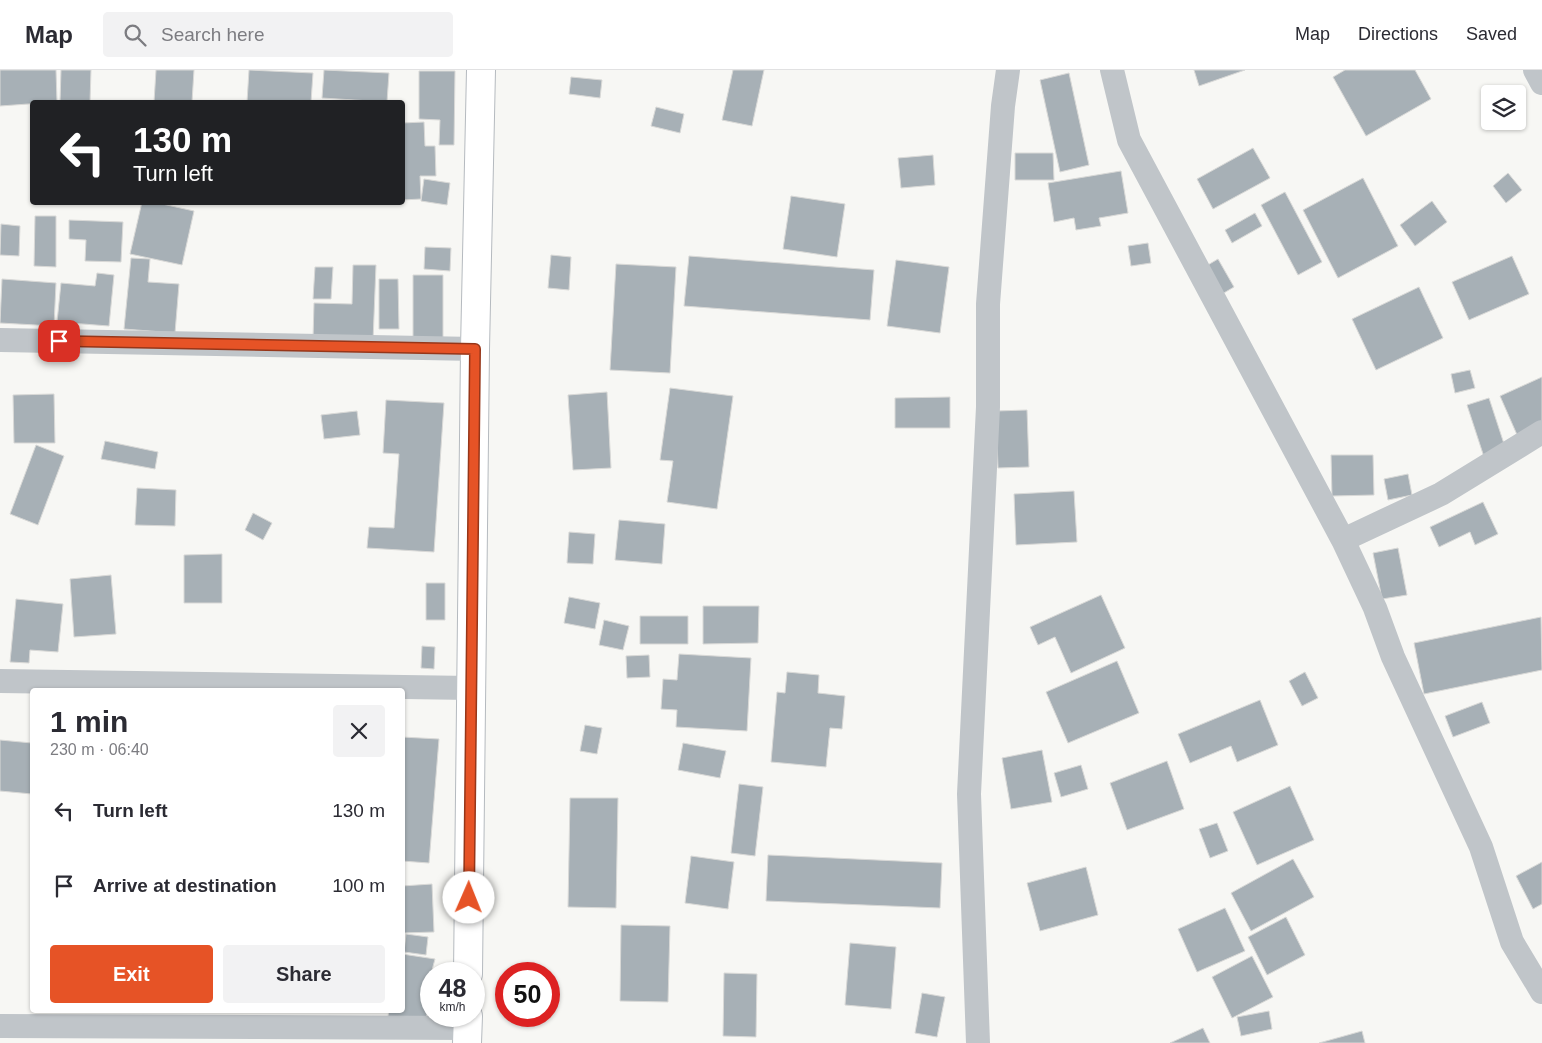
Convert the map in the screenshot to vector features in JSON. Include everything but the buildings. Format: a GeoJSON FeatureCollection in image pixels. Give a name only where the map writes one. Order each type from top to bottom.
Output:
{"type":"FeatureCollection","features":[{"type":"Feature","properties":{"kind":"main road"},"geometry":{"type":"LineString","coordinates":[[468,962],[475,349],[481,70]]}},
{"type":"Feature","properties":{"kind":"street"},"geometry":{"type":"LineString","coordinates":[[978,1043],[969,794],[987,417],[988,304],[1003,106],[1008,70]]}},
{"type":"Feature","properties":{"kind":"street"},"geometry":{"type":"LineString","coordinates":[[1112,70],[1129,140],[1344,540],[1375,608],[1393,657],[1481,847],[1512,942],[1542,992]]}},
{"type":"Feature","properties":{"kind":"street"},"geometry":{"type":"LineString","coordinates":[[1535,70],[1542,83]]}},
{"type":"Feature","properties":{"kind":"street"},"geometry":{"type":"LineString","coordinates":[[0,340],[475,349]]}},
{"type":"Feature","properties":{"kind":"street"},"geometry":{"type":"LineString","coordinates":[[1344,540],[1441,494],[1542,432]]}},
{"type":"Feature","properties":{"kind":"street"},"geometry":{"type":"LineString","coordinates":[[0,681],[471,688]]}},
{"type":"Feature","properties":{"kind":"street"},"geometry":{"type":"LineString","coordinates":[[0,1026],[467,1029]]}},
{"type":"Feature","properties":{"kind":"route"},"geometry":{"type":"LineString","coordinates":[[59,341],[475,349],[469,898]]}}]}
